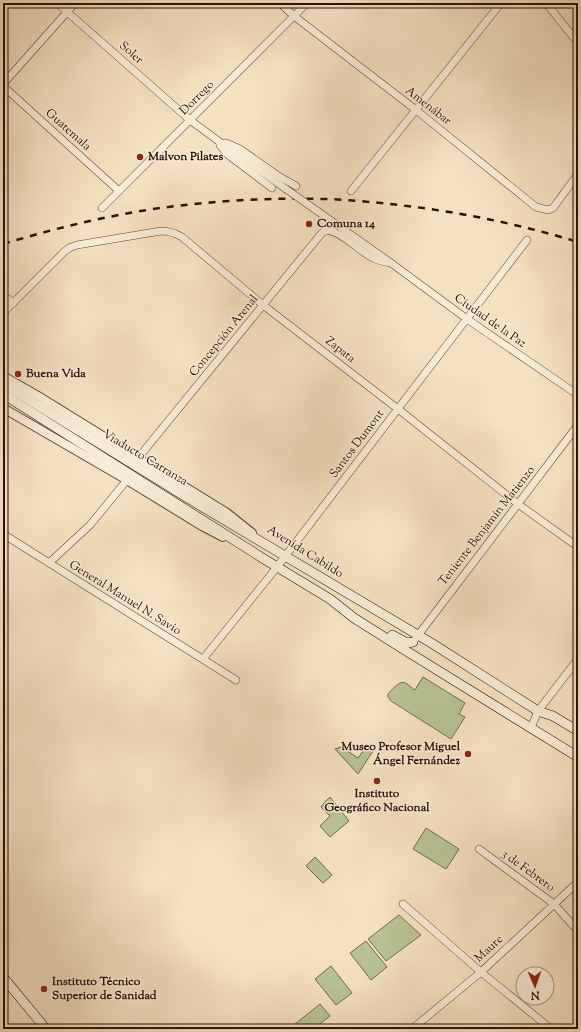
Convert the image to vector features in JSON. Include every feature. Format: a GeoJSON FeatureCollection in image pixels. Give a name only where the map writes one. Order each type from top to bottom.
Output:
{"type":"FeatureCollection","features":[{"type":"Feature","properties":{"kind":"main road","name":"Viaducto Carranza"},"geometry":{"type":"LineString","coordinates":[[3,384],[275,550]]}},
{"type":"Feature","properties":{"kind":"main road","name":"Viaducto Carranza"},"geometry":{"type":"LineString","coordinates":[[3,394],[266,560]]}},
{"type":"Feature","properties":{"kind":"main road","name":"Avenida Cabildo"},"geometry":{"type":"LineString","coordinates":[[275,550],[415,638],[538,711],[553,716],[578,731]]}},
{"type":"Feature","properties":{"kind":"main road"},"geometry":{"type":"LineString","coordinates":[[266,560],[402,641],[407,643],[415,638]]}},
{"type":"Feature","properties":{"kind":"main road"},"geometry":{"type":"LineString","coordinates":[[330,599],[354,618],[578,757]]}},
{"type":"Feature","properties":{"kind":"main road"},"geometry":{"type":"LineString","coordinates":[[3,978],[46,1029]]}},
{"type":"Feature","properties":{"kind":"street","name":"Soler"},"geometry":{"type":"LineString","coordinates":[[57,3],[190,120]]}},
{"type":"Feature","properties":{"kind":"street"},"geometry":{"type":"LineString","coordinates":[[3,85],[75,3]]}},
{"type":"Feature","properties":{"kind":"street","name":"Amenábar"},"geometry":{"type":"LineString","coordinates":[[280,3],[294,16],[416,110],[536,207],[548,210],[553,208],[578,174]]}},
{"type":"Feature","properties":{"kind":"street","name":"Dorrego"},"geometry":{"type":"LineString","coordinates":[[102,208],[307,3]]}},
{"type":"Feature","properties":{"kind":"street"},"geometry":{"type":"LineString","coordinates":[[351,191],[501,3]]}},
{"type":"Feature","properties":{"kind":"street"},"geometry":{"type":"LineString","coordinates":[[546,3],[578,43]]}},
{"type":"Feature","properties":{"kind":"street","name":"Guatemala"},"geometry":{"type":"LineString","coordinates":[[3,85],[119,191]]}},
{"type":"Feature","properties":{"kind":"street","name":"Ciudad de la Paz"},"geometry":{"type":"LineString","coordinates":[[190,120],[467,319],[578,395]]}},
{"type":"Feature","properties":{"kind":"street","name":"Ciudad de la Paz"},"geometry":{"type":"LineString","coordinates":[[217,140],[240,149],[280,177],[296,186]]}},
{"type":"Feature","properties":{"kind":"street","name":"Ciudad de la Paz"},"geometry":{"type":"LineString","coordinates":[[217,140],[227,154],[272,188]]}},
{"type":"Feature","properties":{"kind":"street","name":"Zapata"},"geometry":{"type":"LineString","coordinates":[[12,303],[69,248],[77,245],[161,231],[176,233],[263,305],[518,504],[578,547]]}},
{"type":"Feature","properties":{"kind":"street","name":"Ciudad de la Paz"},"geometry":{"type":"LineString","coordinates":[[328,231],[337,233],[371,258],[391,263]]}},
{"type":"Feature","properties":{"kind":"street","name":"Concepción Arenal"},"geometry":{"type":"LineString","coordinates":[[138,458],[321,234],[328,231]]}},
{"type":"Feature","properties":{"kind":"street","name":"Santos Dumont"},"geometry":{"type":"LineString","coordinates":[[203,659],[277,567],[527,240]]}},
{"type":"Feature","properties":{"kind":"street"},"geometry":{"type":"LineString","coordinates":[[3,295],[12,303],[3,313]]}},
{"type":"Feature","properties":{"kind":"street","name":"Avenida Cabildo"},"geometry":{"type":"LineString","coordinates":[[3,376],[227,513],[275,550]]}},
{"type":"Feature","properties":{"kind":"street"},"geometry":{"type":"LineString","coordinates":[[3,408],[127,480],[202,526],[266,560]]}},
{"type":"Feature","properties":{"kind":"street","name":"Teniente Benjamín Matienzo"},"geometry":{"type":"LineString","coordinates":[[415,638],[578,425]]}},
{"type":"Feature","properties":{"kind":"street"},"geometry":{"type":"LineString","coordinates":[[49,563],[90,525],[127,480]]}},
{"type":"Feature","properties":{"kind":"street","name":"General Manuel N. Savio"},"geometry":{"type":"LineString","coordinates":[[3,534],[236,680]]}},
{"type":"Feature","properties":{"kind":"street"},"geometry":{"type":"LineString","coordinates":[[531,728],[538,711],[578,659]]}},
{"type":"Feature","properties":{"kind":"street","name":"3 de Febrero"},"geometry":{"type":"LineString","coordinates":[[480,849],[554,904],[578,931]]}},
{"type":"Feature","properties":{"kind":"street","name":"Maure"},"geometry":{"type":"LineString","coordinates":[[412,1029],[481,972],[578,882]]}},
{"type":"Feature","properties":{"kind":"street"},"geometry":{"type":"LineString","coordinates":[[403,904],[481,972],[551,1029]]}},
{"type":"Feature","properties":{"kind":"green space"},"geometry":{"type":"Polygon","coordinates":[[[423,677],[465,703],[459,714],[465,717],[451,739],[391,701],[388,697],[388,694],[402,682],[415,690],[423,677]]]}},
{"type":"Feature","properties":{"kind":"green space"},"geometry":{"type":"Polygon","coordinates":[[[341,747],[358,758],[366,747],[373,751],[358,774],[335,749],[341,747]]]}},
{"type":"Feature","properties":{"kind":"green space"},"geometry":{"type":"Polygon","coordinates":[[[330,797],[349,821],[330,837],[320,826],[330,816],[321,807],[330,797]]]}},
{"type":"Feature","properties":{"kind":"green space"},"geometry":{"type":"Polygon","coordinates":[[[426,828],[459,849],[446,869],[413,849],[426,828]]]}},
{"type":"Feature","properties":{"kind":"green space"},"geometry":{"type":"Polygon","coordinates":[[[315,857],[332,875],[323,883],[306,866],[315,857]]]}},
{"type":"Feature","properties":{"kind":"green space"},"geometry":{"type":"Polygon","coordinates":[[[399,915],[421,935],[386,961],[368,939],[399,915]]]}},
{"type":"Feature","properties":{"kind":"green space"},"geometry":{"type":"Polygon","coordinates":[[[366,941],[387,967],[371,980],[350,953],[366,941]]]}},
{"type":"Feature","properties":{"kind":"green space"},"geometry":{"type":"Polygon","coordinates":[[[331,966],[352,993],[336,1005],[315,979],[331,966]]]}},
{"type":"Feature","properties":{"kind":"green space"},"geometry":{"type":"Polygon","coordinates":[[[320,1004],[330,1016],[313,1029],[296,1029],[294,1025],[320,1004]]]}},
{"type":"Feature","properties":{"kind":"railway"},"geometry":{"type":"LineString","coordinates":[[3,244],[72,225],[142,211],[185,205],[264,199],[331,199],[414,207],[497,221],[578,242]]}},
{"type":"Feature","properties":{"kind":"place","name":"Malvon Pilates"},"geometry":{"type":"Point","coordinates":[140,157]}},
{"type":"Feature","properties":{"kind":"place","name":"Comuna 14"},"geometry":{"type":"Point","coordinates":[309,224]}},
{"type":"Feature","properties":{"kind":"place","name":"Buena Vida"},"geometry":{"type":"Point","coordinates":[18,374]}},
{"type":"Feature","properties":{"kind":"place","name":"Museo Profesor Miguel Ángel Fernández"},"geometry":{"type":"Point","coordinates":[468,754]}},
{"type":"Feature","properties":{"kind":"place","name":"Instituto Geográfico Nacional"},"geometry":{"type":"Point","coordinates":[377,781]}},
{"type":"Feature","properties":{"kind":"place","name":"Instituto Técnico Superior de Sanidad"},"geometry":{"type":"Point","coordinates":[44,989]}}]}
